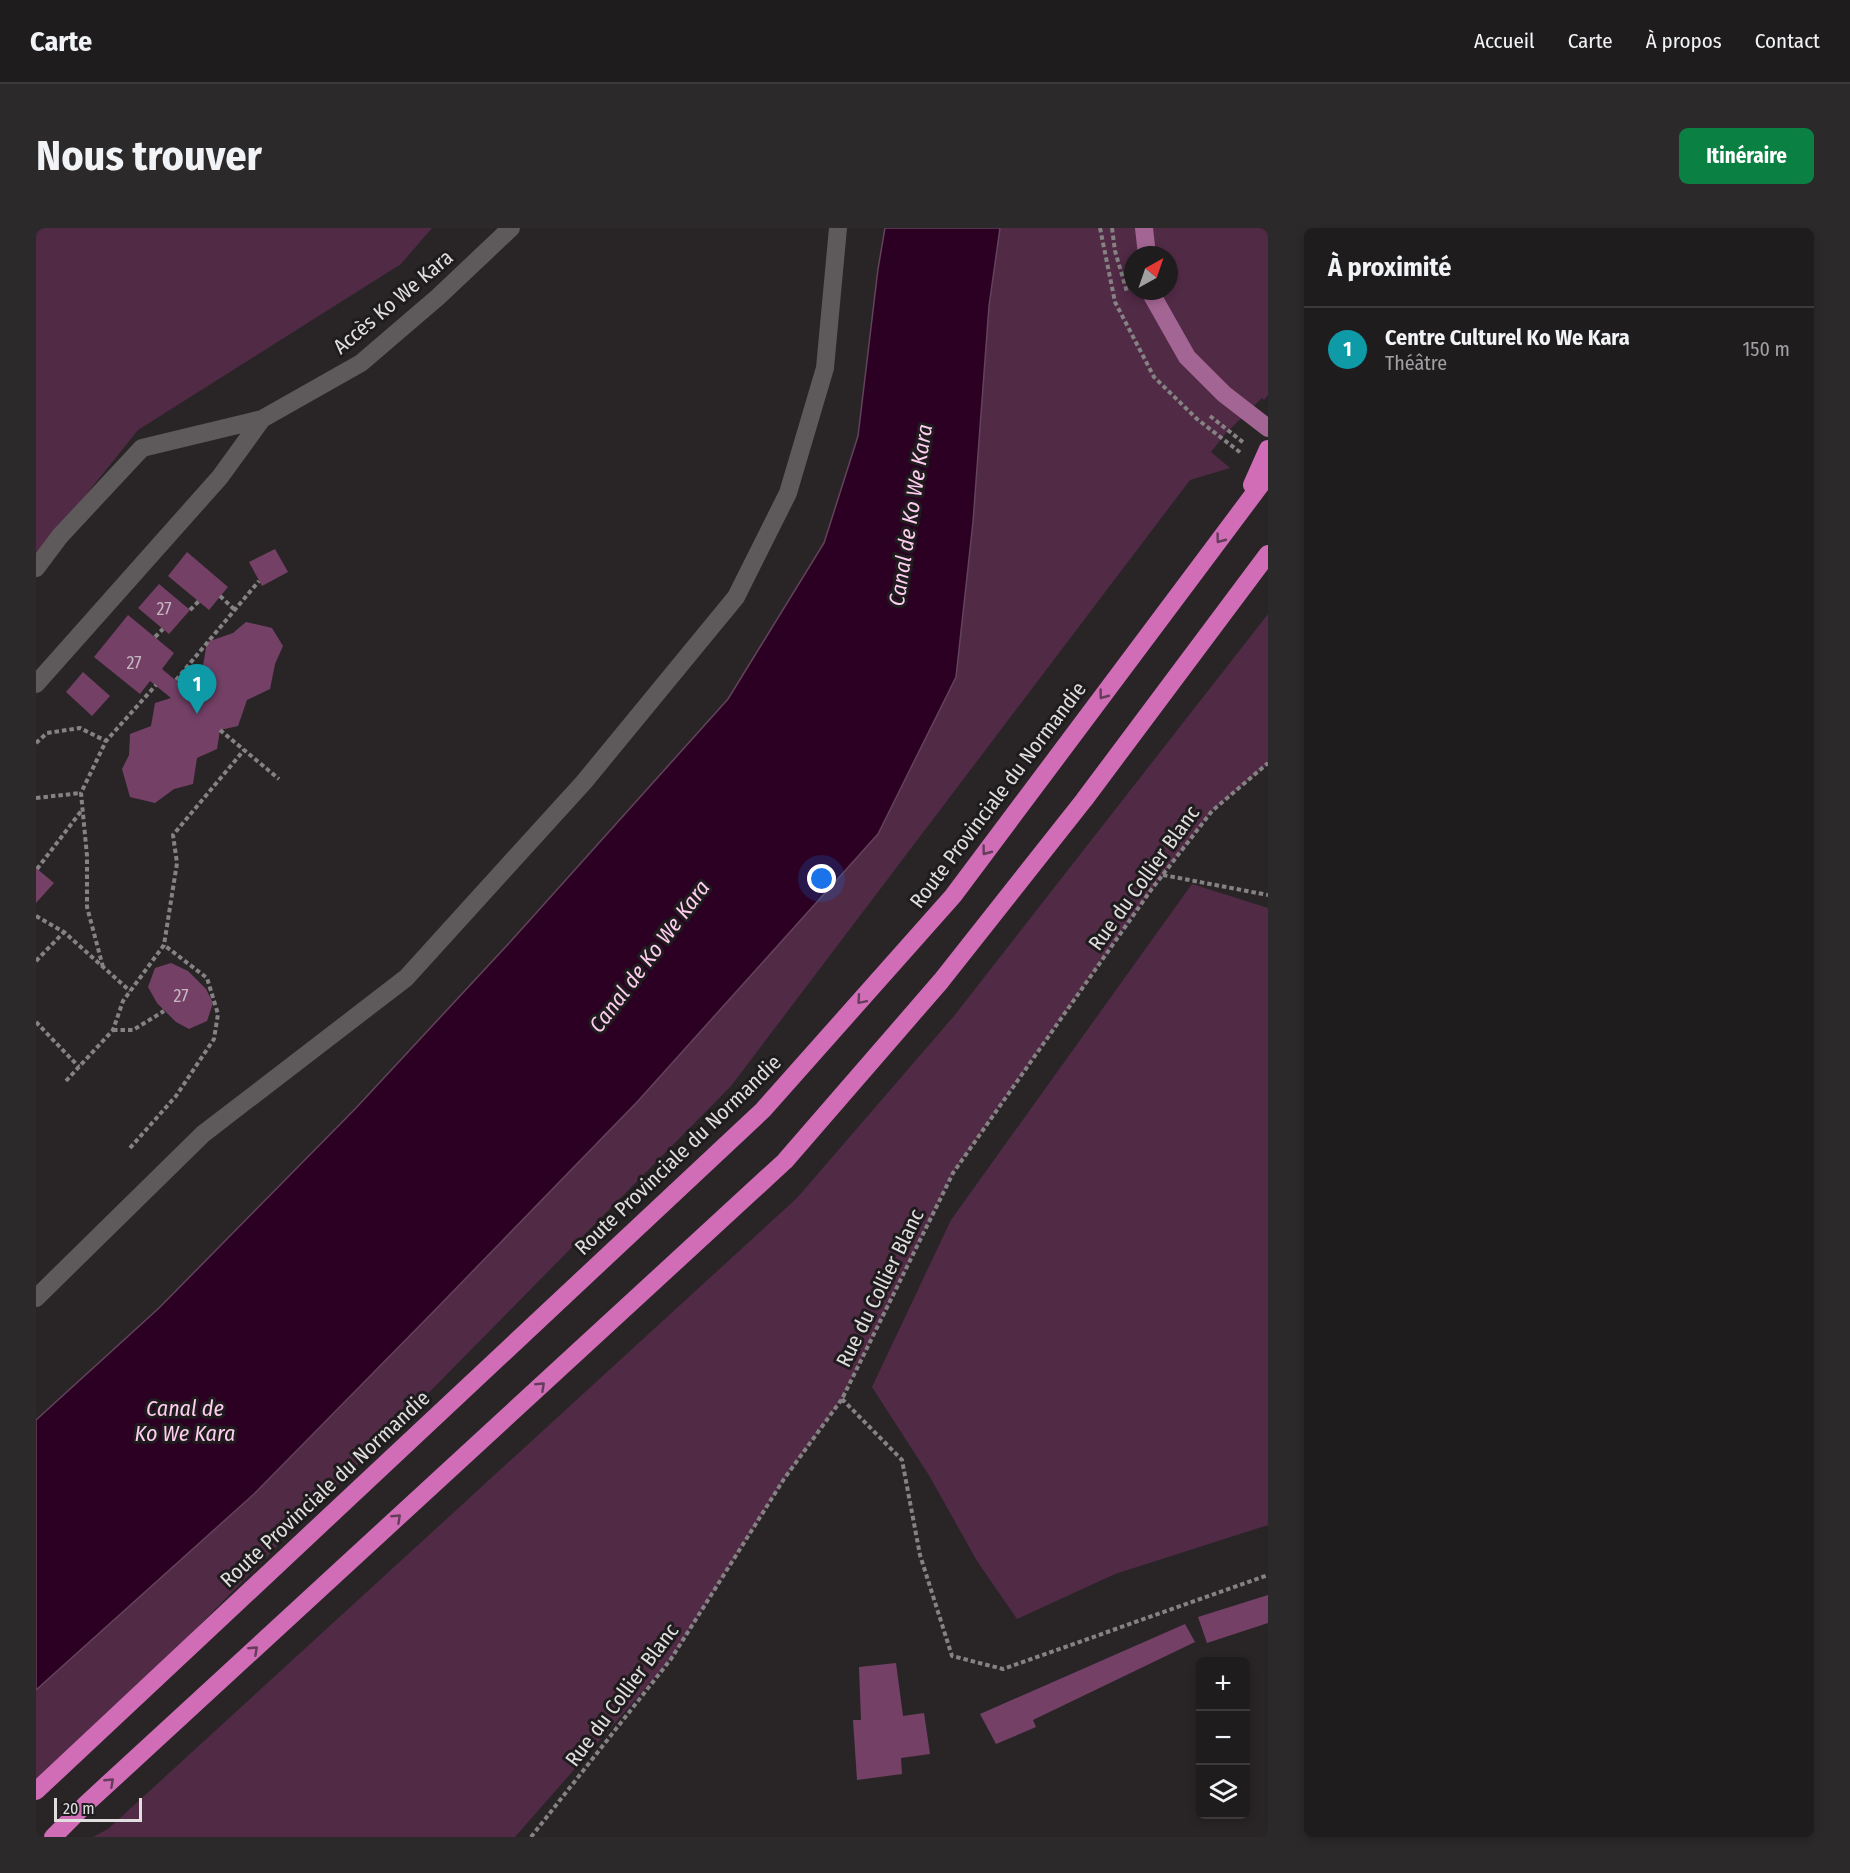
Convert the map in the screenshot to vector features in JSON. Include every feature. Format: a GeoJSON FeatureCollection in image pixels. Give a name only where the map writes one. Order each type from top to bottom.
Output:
{"type":"FeatureCollection","features":[{"type":"Feature","properties":{"kind":"highway"},"geometry":{"type":"LineString","coordinates":[[1239,513],[1268,449]]}},
{"type":"Feature","properties":{"kind":"highway","name":"Route Provinciale du Normandie"},"geometry":{"type":"LineString","coordinates":[[36,1791],[764,1110],[952,896],[1268,475]]}},
{"type":"Feature","properties":{"kind":"highway"},"geometry":{"type":"LineString","coordinates":[[53,1837],[785,1161],[941,981],[1084,800],[1268,554]]}},
{"type":"Feature","properties":{"kind":"main road"},"geometry":{"type":"LineString","coordinates":[[1144,228],[1146,246]]}},
{"type":"Feature","properties":{"kind":"main road"},"geometry":{"type":"LineString","coordinates":[[1155,300],[1187,357],[1224,394],[1268,428]]}},
{"type":"Feature","properties":{"kind":"lane","name":"Accès Ko We Kara"},"geometry":{"type":"LineString","coordinates":[[36,568],[60,536],[142,448],[262,419],[361,363],[438,297],[511,228]]}},
{"type":"Feature","properties":{"kind":"lane"},"geometry":{"type":"LineString","coordinates":[[36,1298],[203,1134],[406,978],[584,782],[736,597],[788,493],[825,368],[838,228]]}},
{"type":"Feature","properties":{"kind":"lane"},"geometry":{"type":"LineString","coordinates":[[36,684],[220,477],[262,419]]}},
{"type":"Feature","properties":{"kind":"path"},"geometry":{"type":"LineString","coordinates":[[1100,228],[1115,302],[1154,377],[1197,419],[1241,453]]}},
{"type":"Feature","properties":{"kind":"path"},"geometry":{"type":"LineString","coordinates":[[1215,421],[1247,446]]}},
{"type":"Feature","properties":{"kind":"path"},"geometry":{"type":"LineString","coordinates":[[176,680],[259,581]]}},
{"type":"Feature","properties":{"kind":"path"},"geometry":{"type":"LineString","coordinates":[[220,596],[235,610]]}},
{"type":"Feature","properties":{"kind":"path"},"geometry":{"type":"LineString","coordinates":[[190,610],[199,601]]}},
{"type":"Feature","properties":{"kind":"path"},"geometry":{"type":"LineString","coordinates":[[155,637],[163,629]]}},
{"type":"Feature","properties":{"kind":"path"},"geometry":{"type":"LineString","coordinates":[[104,967],[87,907],[87,856],[81,793],[106,741],[156,685]]}},
{"type":"Feature","properties":{"kind":"path"},"geometry":{"type":"LineString","coordinates":[[36,743],[47,733],[80,728],[106,741]]}},
{"type":"Feature","properties":{"kind":"path"},"geometry":{"type":"LineString","coordinates":[[220,730],[279,779]]}},
{"type":"Feature","properties":{"kind":"path"},"geometry":{"type":"LineString","coordinates":[[66,1081],[113,1030],[123,1001],[164,945],[177,863],[173,835],[244,750]]}},
{"type":"Feature","properties":{"kind":"path","name":"Rue du Collier Blanc"},"geometry":{"type":"LineString","coordinates":[[531,1837],[671,1659],[784,1479],[842,1399],[953,1173],[1163,875],[1212,811],[1268,763]]}},
{"type":"Feature","properties":{"kind":"path"},"geometry":{"type":"LineString","coordinates":[[36,798],[81,793]]}},
{"type":"Feature","properties":{"kind":"path"},"geometry":{"type":"LineString","coordinates":[[37,869],[82,810]]}},
{"type":"Feature","properties":{"kind":"path"},"geometry":{"type":"LineString","coordinates":[[1163,875],[1268,895]]}},
{"type":"Feature","properties":{"kind":"path"},"geometry":{"type":"LineString","coordinates":[[36,916],[63,932],[130,991]]}},
{"type":"Feature","properties":{"kind":"path"},"geometry":{"type":"LineString","coordinates":[[36,961],[63,932]]}},
{"type":"Feature","properties":{"kind":"path"},"geometry":{"type":"LineString","coordinates":[[130,1148],[183,1087],[214,1039],[218,1014],[207,978],[164,945]]}},
{"type":"Feature","properties":{"kind":"path"},"geometry":{"type":"LineString","coordinates":[[113,1030],[133,1030],[165,1011]]}},
{"type":"Feature","properties":{"kind":"path"},"geometry":{"type":"LineString","coordinates":[[36,1022],[79,1067]]}},
{"type":"Feature","properties":{"kind":"path"},"geometry":{"type":"LineString","coordinates":[[842,1399],[902,1460],[920,1555],[952,1656],[1003,1669],[1268,1575]]}},
{"type":"Feature","properties":{"kind":"shaded area"},"geometry":{"type":"Polygon","coordinates":[[[36,228],[432,228],[401,264],[138,430],[36,557],[36,228]]]}},
{"type":"Feature","properties":{"kind":"shaded area"},"geometry":{"type":"Polygon","coordinates":[[[1000,228],[1268,228],[1268,395],[1264,400],[1262,398],[1226,433],[1211,452],[1230,468],[1190,480],[731,1086],[36,1791],[36,1690],[254,1494],[436,1309],[638,1101],[878,834],[973,522],[989,306],[1000,228]]]}},
{"type":"Feature","properties":{"kind":"shaded area"},"geometry":{"type":"Polygon","coordinates":[[[1268,614],[1268,764],[1212,811],[1151,890],[953,1173],[842,1399],[784,1480],[671,1659],[515,1837],[93,1837],[108,1829],[797,1198],[954,1016],[1268,614]]]}},
{"type":"Feature","properties":{"kind":"shaded area"},"geometry":{"type":"Polygon","coordinates":[[[1192,884],[1268,908],[1268,1525],[1115,1574],[1017,1619],[977,1561],[930,1477],[872,1387],[951,1220],[1192,884]]]}},
{"type":"Feature","properties":{"kind":"water","name":"Canal de Ko We Kara"},"geometry":{"type":"Polygon","coordinates":[[[885,228],[1000,228],[989,306],[973,522],[956,677],[878,834],[638,1101],[436,1309],[254,1494],[36,1690],[36,1420],[159,1308],[356,1108],[511,941],[728,699],[824,543],[858,436],[885,228]]]}},
{"type":"Feature","properties":{"kind":"building"},"geometry":{"type":"Polygon","coordinates":[[[275,549],[288,572],[262,586],[249,562],[275,549]]]}},
{"type":"Feature","properties":{"kind":"building"},"geometry":{"type":"Polygon","coordinates":[[[187,552],[228,587],[209,610],[168,576],[187,552]]]}},
{"type":"Feature","properties":{"kind":"building"},"geometry":{"type":"Polygon","coordinates":[[[159,584],[190,610],[169,634],[138,608],[159,584]]]}},
{"type":"Feature","properties":{"kind":"building"},"geometry":{"type":"Polygon","coordinates":[[[128,615],[174,653],[162,669],[179,683],[180,677],[203,666],[207,642],[233,633],[246,622],[272,628],[283,646],[275,664],[270,689],[247,700],[238,726],[220,730],[217,749],[197,758],[193,784],[174,789],[155,803],[130,797],[122,769],[129,755],[130,734],[151,726],[155,703],[171,698],[150,681],[140,694],[94,657],[128,615]]]}},
{"type":"Feature","properties":{"kind":"building"},"geometry":{"type":"Polygon","coordinates":[[[83,672],[110,696],[92,716],[66,692],[83,672]]]}},
{"type":"Feature","properties":{"kind":"building"},"geometry":{"type":"Polygon","coordinates":[[[36,868],[54,883],[36,903],[36,868]]]}},
{"type":"Feature","properties":{"kind":"building"},"geometry":{"type":"Polygon","coordinates":[[[171,963],[188,971],[206,989],[213,1003],[207,1021],[189,1029],[176,1022],[157,1003],[148,987],[155,968],[171,963]]]}},
{"type":"Feature","properties":{"kind":"building"},"geometry":{"type":"Polygon","coordinates":[[[1268,1595],[1268,1623],[1207,1643],[1198,1617],[1268,1595]]]}},
{"type":"Feature","properties":{"kind":"building"},"geometry":{"type":"Polygon","coordinates":[[[1185,1624],[1195,1642],[1033,1720],[1036,1727],[996,1744],[980,1714],[1185,1624]]]}},
{"type":"Feature","properties":{"kind":"building"},"geometry":{"type":"Polygon","coordinates":[[[896,1663],[903,1716],[924,1713],[930,1754],[901,1758],[902,1774],[857,1780],[853,1720],[861,1720],[859,1667],[896,1663]]]}},
{"type":"Feature","properties":{"kind":"place","name":"Centre Culturel Ko We Kara"},"geometry":{"type":"Point","coordinates":[197,714]}}]}
